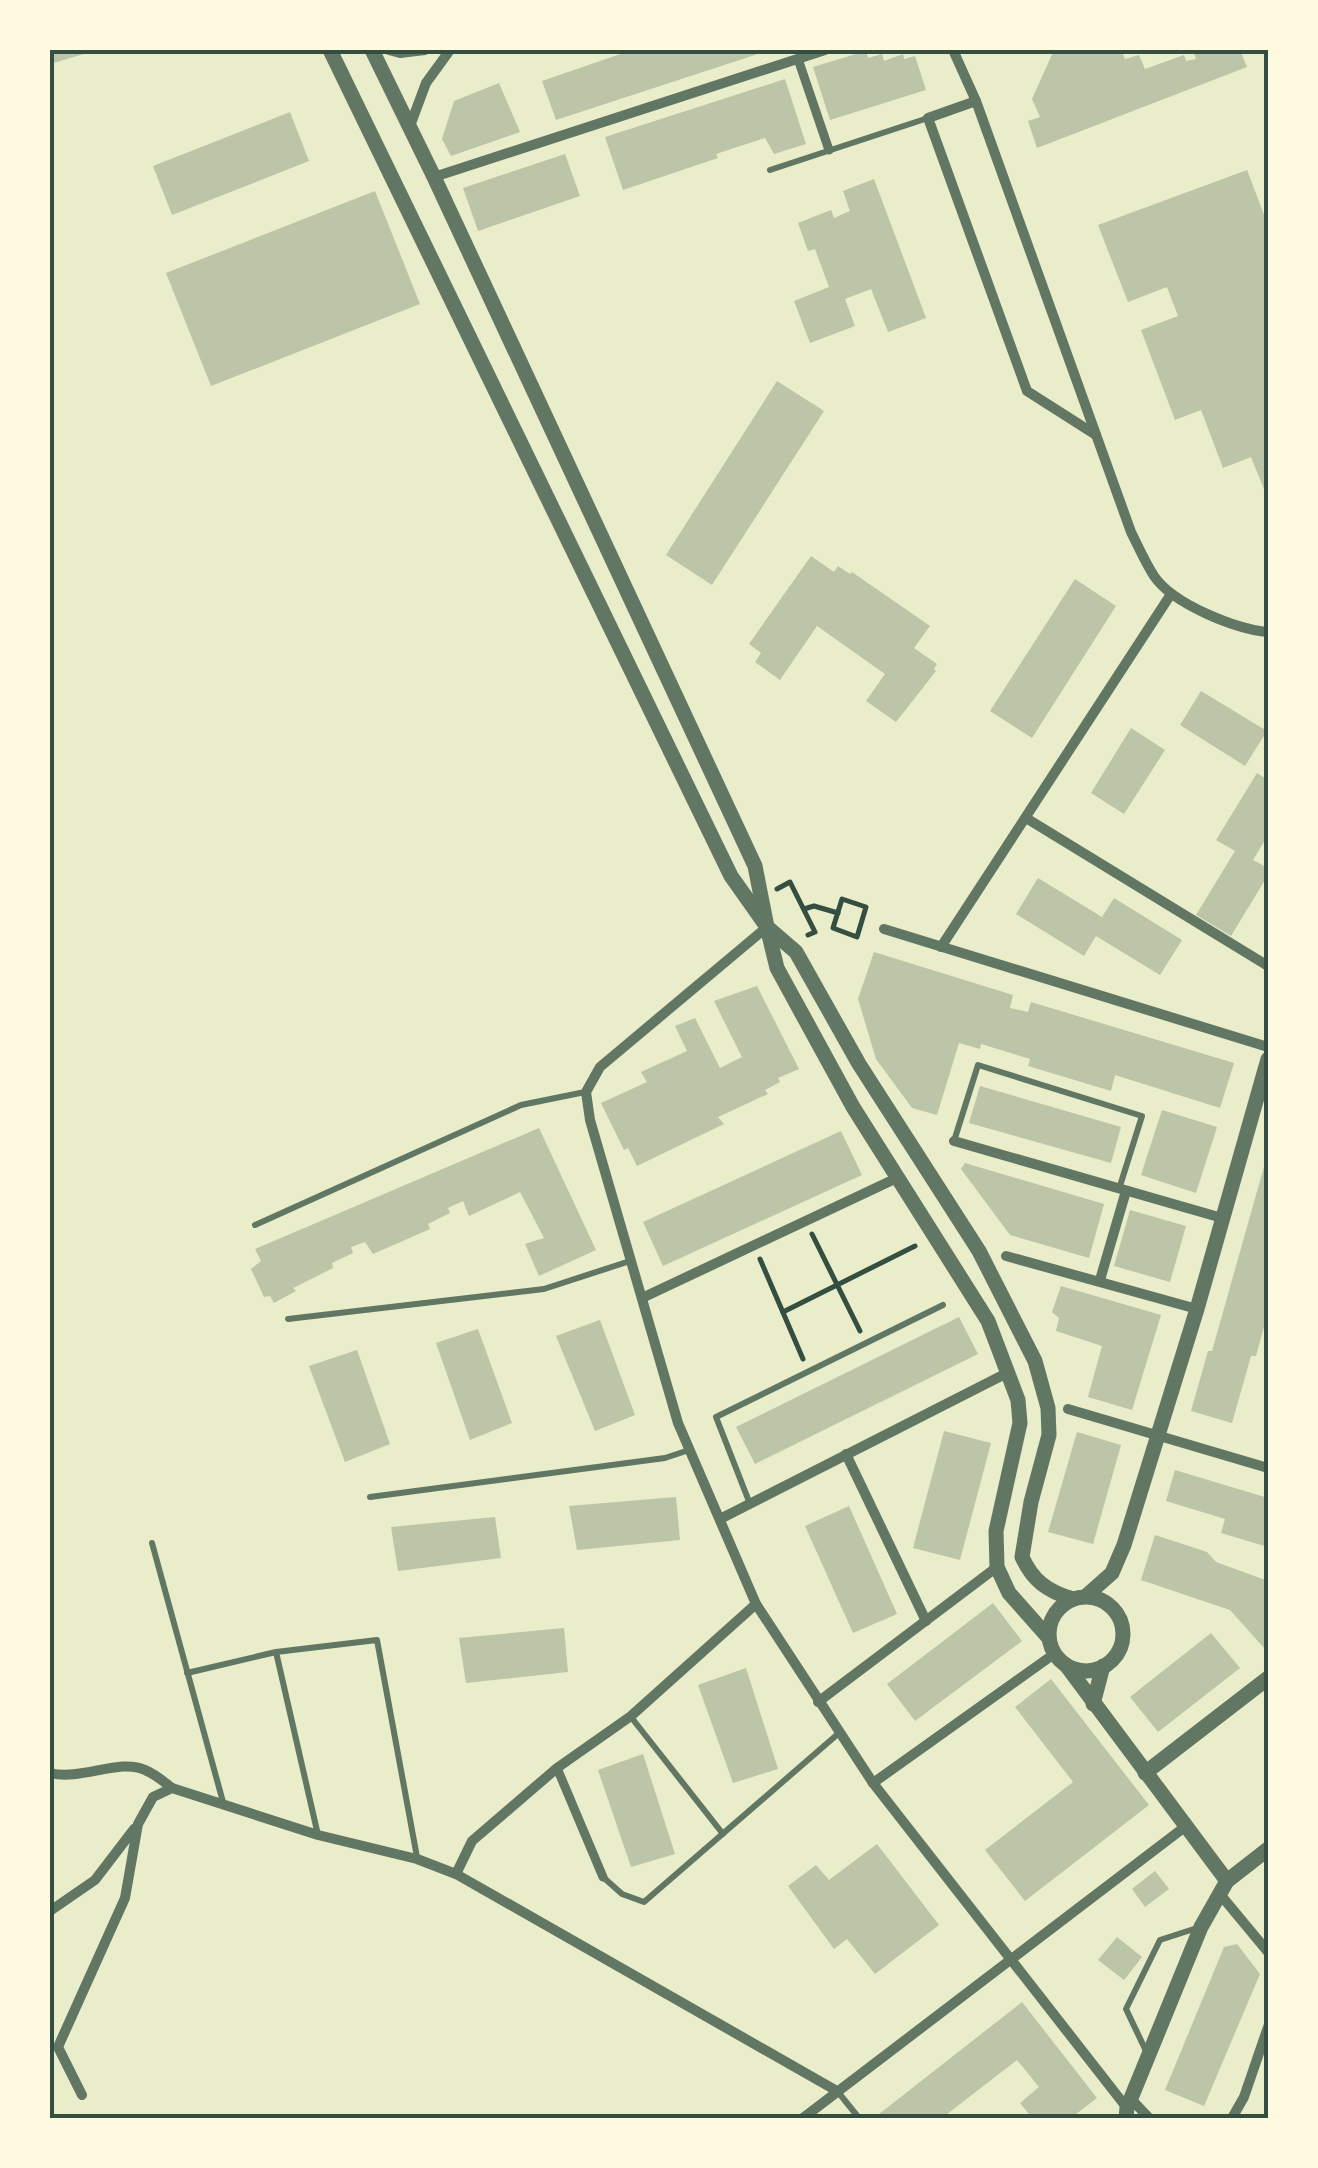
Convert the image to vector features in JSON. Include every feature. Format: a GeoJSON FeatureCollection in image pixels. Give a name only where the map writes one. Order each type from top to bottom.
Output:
{"type":"FeatureCollection","features":[{"type":"Feature","properties":{"kind":"street"},"geometry":{"type":"LineString","coordinates":[[330,50],[731,876],[767,928],[796,952],[858,1064],[979,1250],[1035,1361],[1048,1408],[1048,1436],[1022,1557],[1039,1583],[1054,1593],[1109,1605],[1122,1625],[1120,1649],[1103,1666],[1091,1671],[1060,1660]]}},
{"type":"Feature","properties":{"kind":"street"},"geometry":{"type":"LineString","coordinates":[[372,50],[755,866],[777,968],[853,1107],[981,1309],[1009,1372],[1020,1423],[996,1531],[997,1567],[1010,1593],[1048,1636],[1060,1660],[1186,1826],[1268,1952]]}},
{"type":"Feature","properties":{"kind":"street"},"geometry":{"type":"LineString","coordinates":[[389,50],[425,50]]}},
{"type":"Feature","properties":{"kind":"street"},"geometry":{"type":"LineString","coordinates":[[410,127],[426,83],[450,50]]}},
{"type":"Feature","properties":{"kind":"street"},"geometry":{"type":"LineString","coordinates":[[434,177],[825,50]]}},
{"type":"Feature","properties":{"kind":"street"},"geometry":{"type":"LineString","coordinates":[[953,50],[976,101],[1131,532],[1155,578],[1171,594],[1208,614],[1268,632]]}},
{"type":"Feature","properties":{"kind":"street"},"geometry":{"type":"LineString","coordinates":[[798,59],[829,150]]}},
{"type":"Feature","properties":{"kind":"street"},"geometry":{"type":"LineString","coordinates":[[976,101],[928,118],[1027,390],[1096,435]]}},
{"type":"Feature","properties":{"kind":"street"},"geometry":{"type":"LineString","coordinates":[[940,947],[1171,594]]}},
{"type":"Feature","properties":{"kind":"street"},"geometry":{"type":"LineString","coordinates":[[1026,818],[1268,966]]}},
{"type":"Feature","properties":{"kind":"street"},"geometry":{"type":"LineString","coordinates":[[767,928],[600,1067],[586,1092],[590,1120],[630,1261],[689,1450],[756,1604],[839,1734],[873,1783],[1128,2108],[1149,2118]]}},
{"type":"Feature","properties":{"kind":"street"},"geometry":{"type":"LineString","coordinates":[[884,929],[1268,1047]]}},
{"type":"Feature","properties":{"kind":"street"},"geometry":{"type":"LineString","coordinates":[[1048,1636],[1054,1613],[1112,1573],[1124,1545],[1268,1059]]}},
{"type":"Feature","properties":{"kind":"street"},"geometry":{"type":"LineString","coordinates":[[954,1141],[1222,1218]]}},
{"type":"Feature","properties":{"kind":"street"},"geometry":{"type":"LineString","coordinates":[[642,1298],[899,1177]]}},
{"type":"Feature","properties":{"kind":"street"},"geometry":{"type":"LineString","coordinates":[[1100,1280],[1122,1190]]}},
{"type":"Feature","properties":{"kind":"street"},"geometry":{"type":"LineString","coordinates":[[1006,1256],[1197,1309]]}},
{"type":"Feature","properties":{"kind":"street"},"geometry":{"type":"LineString","coordinates":[[720,1519],[1009,1372]]}},
{"type":"Feature","properties":{"kind":"street"},"geometry":{"type":"LineString","coordinates":[[1068,1408],[1268,1468]]}},
{"type":"Feature","properties":{"kind":"street"},"geometry":{"type":"LineString","coordinates":[[846,1454],[926,1621]]}},
{"type":"Feature","properties":{"kind":"street"},"geometry":{"type":"LineString","coordinates":[[818,1702],[997,1567]]}},
{"type":"Feature","properties":{"kind":"street"},"geometry":{"type":"LineString","coordinates":[[456,1874],[472,1841],[557,1768],[631,1716],[756,1604]]}},
{"type":"Feature","properties":{"kind":"street"},"geometry":{"type":"LineString","coordinates":[[873,1783],[1060,1660]]}},
{"type":"Feature","properties":{"kind":"street"},"geometry":{"type":"LineString","coordinates":[[1093,1704],[1103,1666]]}},
{"type":"Feature","properties":{"kind":"street"},"geometry":{"type":"LineString","coordinates":[[1146,1774],[1268,1678]]}},
{"type":"Feature","properties":{"kind":"street"},"geometry":{"type":"LineString","coordinates":[[50,1773],[66,1777],[115,1768],[142,1768],[172,1788],[318,1835],[417,1858],[456,1874],[837,2090]]}},
{"type":"Feature","properties":{"kind":"street"},"geometry":{"type":"LineString","coordinates":[[557,1768],[603,1877]]}},
{"type":"Feature","properties":{"kind":"street"},"geometry":{"type":"LineString","coordinates":[[50,1910],[96,1880],[153,1797],[172,1788]]}},
{"type":"Feature","properties":{"kind":"street"},"geometry":{"type":"LineString","coordinates":[[82,2095],[58,2047],[124,1898],[138,1824]]}},
{"type":"Feature","properties":{"kind":"street"},"geometry":{"type":"LineString","coordinates":[[803,2118],[1186,1826]]}},
{"type":"Feature","properties":{"kind":"street"},"geometry":{"type":"LineString","coordinates":[[1128,2108],[1201,1926],[1223,1887],[1268,1848]]}},
{"type":"Feature","properties":{"kind":"street"},"geometry":{"type":"LineString","coordinates":[[1232,2118],[1244,2096],[1268,2027]]}},
{"type":"Feature","properties":{"kind":"lane"},"geometry":{"type":"LineString","coordinates":[[770,170],[928,118]]}},
{"type":"Feature","properties":{"kind":"lane"},"geometry":{"type":"LineString","coordinates":[[954,1141],[978,1065],[1142,1116],[1122,1190]]}},
{"type":"Feature","properties":{"kind":"lane"},"geometry":{"type":"LineString","coordinates":[[255,1225],[521,1105],[586,1092]]}},
{"type":"Feature","properties":{"kind":"lane"},"geometry":{"type":"LineString","coordinates":[[288,1319],[544,1289],[630,1261]]}},
{"type":"Feature","properties":{"kind":"lane"},"geometry":{"type":"LineString","coordinates":[[750,1505],[716,1417],[943,1305]]}},
{"type":"Feature","properties":{"kind":"lane"},"geometry":{"type":"LineString","coordinates":[[370,1498],[665,1458],[689,1450]]}},
{"type":"Feature","properties":{"kind":"lane"},"geometry":{"type":"LineString","coordinates":[[152,1543],[223,1802]]}},
{"type":"Feature","properties":{"kind":"lane"},"geometry":{"type":"LineString","coordinates":[[187,1673],[276,1652],[378,1640],[417,1858]]}},
{"type":"Feature","properties":{"kind":"lane"},"geometry":{"type":"LineString","coordinates":[[276,1652],[318,1835]]}},
{"type":"Feature","properties":{"kind":"lane"},"geometry":{"type":"LineString","coordinates":[[631,1716],[723,1834]]}},
{"type":"Feature","properties":{"kind":"lane"},"geometry":{"type":"LineString","coordinates":[[603,1877],[622,1894],[644,1902],[839,1734]]}},
{"type":"Feature","properties":{"kind":"lane"},"geometry":{"type":"LineString","coordinates":[[1148,2056],[1126,2009],[1160,1940],[1201,1926]]}},
{"type":"Feature","properties":{"kind":"lane"},"geometry":{"type":"LineString","coordinates":[[837,2090],[859,2118]]}},
{"type":"Feature","properties":{"kind":"path"},"geometry":{"type":"LineString","coordinates":[[790,882],[815,932]]}},
{"type":"Feature","properties":{"kind":"path"},"geometry":{"type":"LineString","coordinates":[[842,900],[866,908],[857,937],[833,928],[838,913],[842,900]]}},
{"type":"Feature","properties":{"kind":"path"},"geometry":{"type":"LineString","coordinates":[[804,909],[814,906],[838,913]]}},
{"type":"Feature","properties":{"kind":"path"},"geometry":{"type":"LineString","coordinates":[[805,1221],[861,1334]]}},
{"type":"Feature","properties":{"kind":"path"},"geometry":{"type":"LineString","coordinates":[[754,1245],[804,1362]]}},
{"type":"Feature","properties":{"kind":"path"},"geometry":{"type":"LineString","coordinates":[[783,1312],[915,1246]]}},
{"type":"Feature","properties":{"kind":"building"},"geometry":{"type":"Polygon","coordinates":[[[50,50],[94,50],[94,51],[50,64],[50,50]]]}},
{"type":"Feature","properties":{"kind":"building"},"geometry":{"type":"Polygon","coordinates":[[[632,50],[767,51],[556,120],[542,81],[632,50]]]}},
{"type":"Feature","properties":{"kind":"building"},"geometry":{"type":"Polygon","coordinates":[[[1054,50],[1121,50],[1125,59],[1139,55],[1145,69],[1184,55],[1186,61],[1196,59],[1193,50],[1240,50],[1247,67],[1037,148],[1028,121],[1040,117],[1032,99],[1054,50]]]}},
{"type":"Feature","properties":{"kind":"building"},"geometry":{"type":"Polygon","coordinates":[[[866,51],[868,58],[882,54],[884,61],[903,54],[904,59],[915,56],[926,90],[830,120],[813,67],[866,51]]]}},
{"type":"Feature","properties":{"kind":"building"},"geometry":{"type":"Polygon","coordinates":[[[785,79],[806,144],[774,154],[765,138],[623,190],[605,137],[785,79]]]}},
{"type":"Feature","properties":{"kind":"building"},"geometry":{"type":"Polygon","coordinates":[[[499,83],[520,132],[451,156],[442,139],[454,101],[499,83]]]}},
{"type":"Feature","properties":{"kind":"building"},"geometry":{"type":"Polygon","coordinates":[[[290,112],[309,161],[172,215],[153,166],[290,112]]]}},
{"type":"Feature","properties":{"kind":"building"},"geometry":{"type":"Polygon","coordinates":[[[565,154],[580,196],[478,231],[463,188],[565,154]]]}},
{"type":"Feature","properties":{"kind":"building"},"geometry":{"type":"Polygon","coordinates":[[[1247,170],[1268,225],[1268,499],[1251,457],[1223,468],[1201,410],[1175,420],[1141,330],[1178,316],[1167,287],[1128,302],[1098,225],[1247,170]]]}},
{"type":"Feature","properties":{"kind":"building"},"geometry":{"type":"Polygon","coordinates":[[[874,179],[926,318],[888,332],[871,289],[845,299],[855,326],[810,343],[794,301],[829,287],[815,249],[808,251],[798,223],[831,210],[834,218],[850,211],[843,191],[874,179]]]}},
{"type":"Feature","properties":{"kind":"building"},"geometry":{"type":"Polygon","coordinates":[[[375,191],[420,304],[211,386],[166,273],[375,191]]]}},
{"type":"Feature","properties":{"kind":"building"},"geometry":{"type":"Polygon","coordinates":[[[777,381],[824,411],[712,585],[666,555],[777,381]]]}},
{"type":"Feature","properties":{"kind":"building"},"geometry":{"type":"Polygon","coordinates":[[[811,556],[834,572],[838,566],[852,572],[930,626],[914,648],[937,664],[936,671],[896,722],[866,701],[885,674],[817,626],[780,680],[755,662],[761,653],[749,644],[811,556]]]}},
{"type":"Feature","properties":{"kind":"building"},"geometry":{"type":"Polygon","coordinates":[[[1075,579],[1116,606],[1032,738],[990,711],[1075,579]]]}},
{"type":"Feature","properties":{"kind":"building"},"geometry":{"type":"Polygon","coordinates":[[[1201,691],[1267,731],[1245,766],[1180,725],[1201,691]]]}},
{"type":"Feature","properties":{"kind":"building"},"geometry":{"type":"Polygon","coordinates":[[[1131,728],[1165,750],[1124,814],[1091,793],[1131,728]]]}},
{"type":"Feature","properties":{"kind":"building"},"geometry":{"type":"Polygon","coordinates":[[[1257,773],[1268,780],[1268,835],[1253,860],[1268,868],[1268,875],[1231,936],[1196,915],[1235,851],[1216,840],[1257,773]]]}},
{"type":"Feature","properties":{"kind":"building"},"geometry":{"type":"Polygon","coordinates":[[[1038,878],[1102,917],[1114,898],[1182,940],[1160,975],[1096,936],[1084,956],[1016,914],[1038,878]]]}},
{"type":"Feature","properties":{"kind":"building"},"geometry":{"type":"Polygon","coordinates":[[[874,952],[1013,995],[1010,1008],[1028,1012],[1031,1002],[1234,1063],[1220,1108],[1115,1075],[1111,1091],[1028,1066],[1030,1059],[981,1044],[980,1049],[959,1043],[937,1115],[912,1108],[876,1059],[858,999],[874,952]]]}},
{"type":"Feature","properties":{"kind":"building"},"geometry":{"type":"Polygon","coordinates":[[[757,986],[799,1069],[778,1078],[780,1082],[765,1090],[768,1094],[718,1117],[724,1124],[637,1166],[628,1148],[624,1150],[601,1103],[647,1082],[641,1072],[687,1051],[675,1026],[695,1018],[720,1068],[742,1057],[714,1001],[757,986]]]}},
{"type":"Feature","properties":{"kind":"building"},"geometry":{"type":"Polygon","coordinates":[[[980,1086],[1121,1127],[1111,1163],[969,1123],[980,1086]]]}},
{"type":"Feature","properties":{"kind":"building"},"geometry":{"type":"Polygon","coordinates":[[[1162,1110],[1217,1127],[1196,1193],[1141,1175],[1162,1110]]]}},
{"type":"Feature","properties":{"kind":"building"},"geometry":{"type":"Polygon","coordinates":[[[539,1128],[596,1250],[539,1276],[525,1244],[544,1238],[520,1192],[469,1216],[463,1201],[428,1224],[430,1229],[373,1254],[365,1242],[351,1247],[353,1253],[293,1288],[296,1291],[274,1303],[270,1296],[264,1297],[251,1269],[261,1261],[255,1249],[539,1128]]]}},
{"type":"Feature","properties":{"kind":"building"},"geometry":{"type":"Polygon","coordinates":[[[841,1131],[862,1175],[663,1266],[643,1222],[841,1131]]]}},
{"type":"Feature","properties":{"kind":"building"},"geometry":{"type":"Polygon","coordinates":[[[1267,1156],[1268,1312],[1232,1423],[1191,1411],[1267,1156]]]}},
{"type":"Feature","properties":{"kind":"building"},"geometry":{"type":"Polygon","coordinates":[[[965,1163],[1104,1204],[1089,1258],[1010,1235],[961,1169],[965,1163]]]}},
{"type":"Feature","properties":{"kind":"building"},"geometry":{"type":"Polygon","coordinates":[[[1130,1210],[1186,1226],[1170,1282],[1114,1266],[1130,1210]]]}},
{"type":"Feature","properties":{"kind":"building"},"geometry":{"type":"Polygon","coordinates":[[[1061,1286],[1161,1315],[1132,1410],[1088,1397],[1102,1346],[1056,1331],[1059,1318],[1052,1312],[1061,1286]]]}},
{"type":"Feature","properties":{"kind":"building"},"geometry":{"type":"Polygon","coordinates":[[[959,1317],[978,1354],[755,1464],[736,1427],[959,1317]]]}},
{"type":"Feature","properties":{"kind":"building"},"geometry":{"type":"Polygon","coordinates":[[[600,1320],[635,1415],[595,1431],[556,1336],[600,1320]]]}},
{"type":"Feature","properties":{"kind":"building"},"geometry":{"type":"Polygon","coordinates":[[[478,1329],[512,1423],[470,1440],[436,1343],[478,1329]]]}},
{"type":"Feature","properties":{"kind":"building"},"geometry":{"type":"Polygon","coordinates":[[[357,1350],[390,1444],[345,1462],[309,1366],[357,1350]]]}},
{"type":"Feature","properties":{"kind":"building"},"geometry":{"type":"Polygon","coordinates":[[[944,1431],[991,1443],[960,1560],[913,1548],[944,1431]]]}},
{"type":"Feature","properties":{"kind":"building"},"geometry":{"type":"Polygon","coordinates":[[[1077,1432],[1121,1445],[1093,1544],[1048,1532],[1077,1432]]]}},
{"type":"Feature","properties":{"kind":"building"},"geometry":{"type":"Polygon","coordinates":[[[1175,1470],[1268,1498],[1268,1547],[1221,1533],[1225,1519],[1166,1501],[1175,1470]]]}},
{"type":"Feature","properties":{"kind":"building"},"geometry":{"type":"Polygon","coordinates":[[[676,1497],[680,1540],[577,1550],[569,1506],[676,1497]]]}},
{"type":"Feature","properties":{"kind":"building"},"geometry":{"type":"Polygon","coordinates":[[[849,1506],[897,1614],[853,1633],[805,1526],[849,1506]]]}},
{"type":"Feature","properties":{"kind":"building"},"geometry":{"type":"Polygon","coordinates":[[[495,1517],[501,1558],[398,1571],[391,1527],[495,1517]]]}},
{"type":"Feature","properties":{"kind":"building"},"geometry":{"type":"Polygon","coordinates":[[[1155,1535],[1207,1552],[1216,1562],[1268,1581],[1265,1649],[1230,1610],[1141,1580],[1155,1535]]]}},
{"type":"Feature","properties":{"kind":"building"},"geometry":{"type":"Polygon","coordinates":[[[993,1603],[1022,1641],[915,1721],[887,1684],[993,1603]]]}},
{"type":"Feature","properties":{"kind":"building"},"geometry":{"type":"Polygon","coordinates":[[[564,1628],[568,1672],[466,1683],[459,1638],[564,1628]]]}},
{"type":"Feature","properties":{"kind":"building"},"geometry":{"type":"Polygon","coordinates":[[[1211,1633],[1240,1668],[1158,1732],[1130,1697],[1211,1633]]]}},
{"type":"Feature","properties":{"kind":"building"},"geometry":{"type":"Polygon","coordinates":[[[746,1668],[778,1769],[733,1783],[698,1685],[746,1668]]]}},
{"type":"Feature","properties":{"kind":"building"},"geometry":{"type":"Polygon","coordinates":[[[1051,1679],[1149,1805],[1025,1901],[985,1850],[1073,1782],[1015,1707],[1051,1679]]]}},
{"type":"Feature","properties":{"kind":"building"},"geometry":{"type":"Polygon","coordinates":[[[643,1754],[675,1854],[631,1867],[598,1770],[643,1754]]]}},
{"type":"Feature","properties":{"kind":"building"},"geometry":{"type":"Polygon","coordinates":[[[877,1844],[939,1925],[875,1974],[847,1939],[834,1949],[788,1886],[816,1865],[829,1880],[877,1844]]]}},
{"type":"Feature","properties":{"kind":"building"},"geometry":{"type":"Polygon","coordinates":[[[1155,1871],[1169,1889],[1145,1907],[1132,1889],[1155,1871]]]}},
{"type":"Feature","properties":{"kind":"building"},"geometry":{"type":"Polygon","coordinates":[[[1117,1937],[1142,1957],[1124,1980],[1098,1960],[1117,1937]]]}},
{"type":"Feature","properties":{"kind":"building"},"geometry":{"type":"Polygon","coordinates":[[[1237,1944],[1260,1974],[1204,2106],[1165,2090],[1224,1947],[1237,1944]]]}},
{"type":"Feature","properties":{"kind":"building"},"geometry":{"type":"Polygon","coordinates":[[[1022,2002],[1097,2098],[1071,2118],[1032,2118],[1020,2103],[1039,2087],[1017,2060],[942,2118],[874,2118],[1022,2002]]]}}]}
